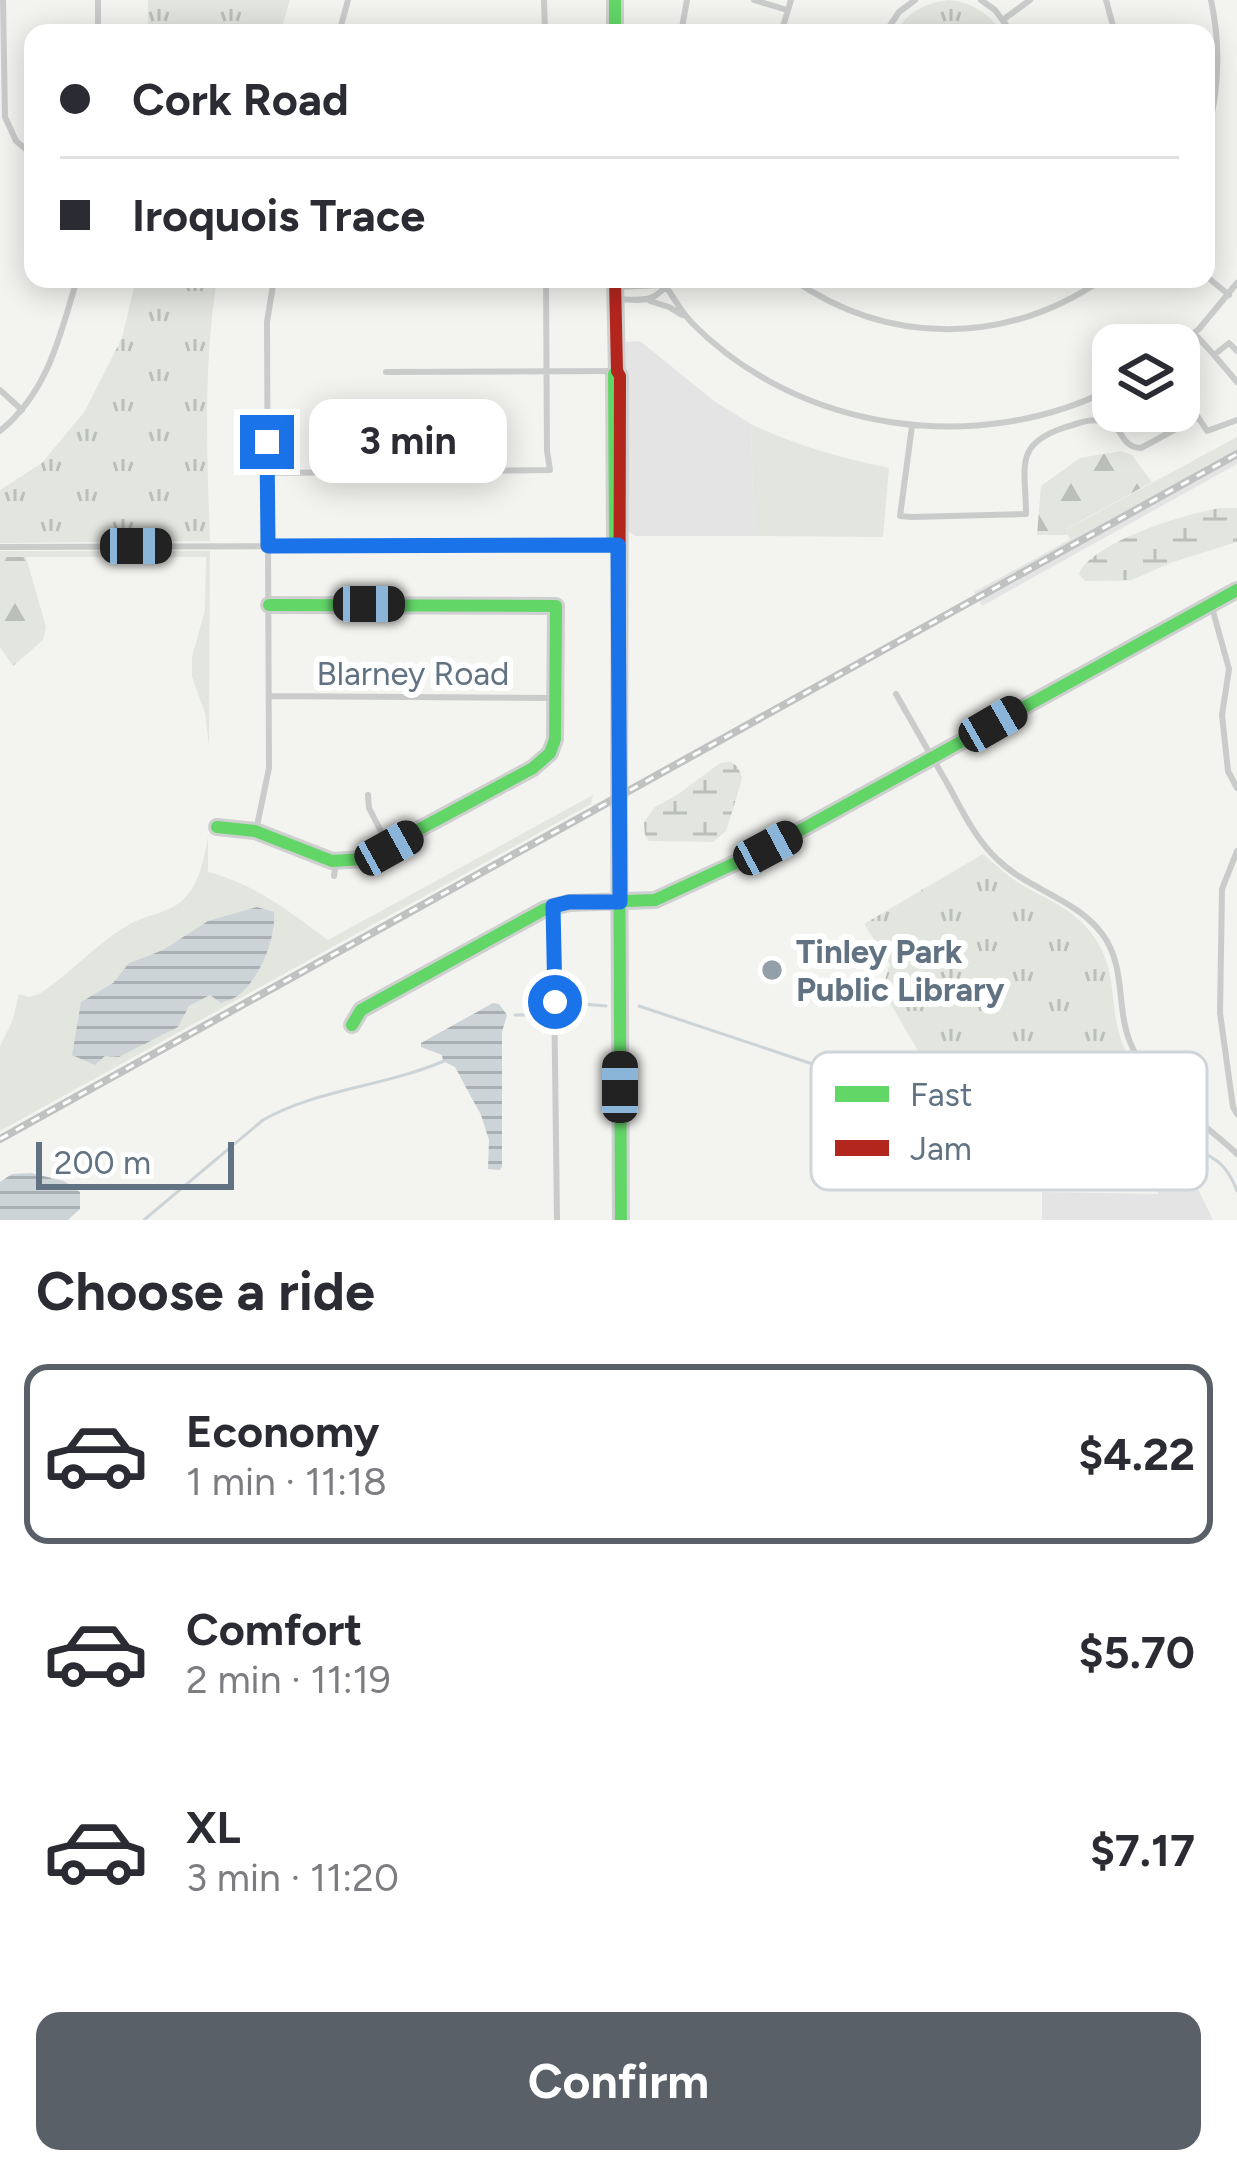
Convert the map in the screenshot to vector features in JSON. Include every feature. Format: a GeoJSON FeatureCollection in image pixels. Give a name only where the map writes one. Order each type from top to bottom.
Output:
{"type":"FeatureCollection","features":[{"type":"Feature","properties":{"kind":"street"},"geometry":{"type":"LineString","coordinates":[[3,0],[4,111],[8,126],[24,147]]}},
{"type":"Feature","properties":{"kind":"street"},"geometry":{"type":"LineString","coordinates":[[754,0],[787,10]]}},
{"type":"Feature","properties":{"kind":"street"},"geometry":{"type":"LineString","coordinates":[[783,24],[791,0]]}},
{"type":"Feature","properties":{"kind":"street"},"geometry":{"type":"LineString","coordinates":[[891,24],[915,0]]}},
{"type":"Feature","properties":{"kind":"street"},"geometry":{"type":"LineString","coordinates":[[981,0],[1007,24]]}},
{"type":"Feature","properties":{"kind":"street"},"geometry":{"type":"LineString","coordinates":[[1004,19],[1030,0]]}},
{"type":"Feature","properties":{"kind":"street"},"geometry":{"type":"LineString","coordinates":[[1210,0],[1216,26],[1215,102]]}},
{"type":"Feature","properties":{"kind":"street"},"geometry":{"type":"LineString","coordinates":[[1215,283],[1229,295]]}},
{"type":"Feature","properties":{"kind":"street"},"geometry":{"type":"LineString","coordinates":[[1200,326],[1237,283]]}},
{"type":"Feature","properties":{"kind":"street"},"geometry":{"type":"LineString","coordinates":[[0,431],[22,410],[48,371],[74,288]]}},
{"type":"Feature","properties":{"kind":"street"},"geometry":{"type":"LineString","coordinates":[[256,831],[269,768],[268,313],[272,288]]}},
{"type":"Feature","properties":{"kind":"street"},"geometry":{"type":"LineString","coordinates":[[268,473],[550,470],[546,288]]}},
{"type":"Feature","properties":{"kind":"street"},"geometry":{"type":"LineString","coordinates":[[621,1220],[621,539],[616,288],[669,307],[726,352],[794,392],[844,412],[952,428],[1049,413],[1092,396]]}},
{"type":"Feature","properties":{"kind":"street"},"geometry":{"type":"LineString","coordinates":[[641,299],[658,295],[663,288]]}},
{"type":"Feature","properties":{"kind":"street"},"geometry":{"type":"LineString","coordinates":[[667,288],[688,319]]}},
{"type":"Feature","properties":{"kind":"street"},"geometry":{"type":"LineString","coordinates":[[808,288],[875,320],[952,330],[1018,320],[1087,288]]}},
{"type":"Feature","properties":{"kind":"street"},"geometry":{"type":"LineString","coordinates":[[1200,340],[1237,382]]}},
{"type":"Feature","properties":{"kind":"street"},"geometry":{"type":"LineString","coordinates":[[1214,355],[1229,343],[1237,351]]}},
{"type":"Feature","properties":{"kind":"street"},"geometry":{"type":"LineString","coordinates":[[386,373],[617,371]]}},
{"type":"Feature","properties":{"kind":"street"},"geometry":{"type":"LineString","coordinates":[[0,390],[22,410]]}},
{"type":"Feature","properties":{"kind":"street"},"geometry":{"type":"LineString","coordinates":[[1067,406],[1073,423]]}},
{"type":"Feature","properties":{"kind":"street"},"geometry":{"type":"LineString","coordinates":[[1049,413],[1055,429]]}},
{"type":"Feature","properties":{"kind":"street"},"geometry":{"type":"LineString","coordinates":[[912,425],[900,516],[912,517],[1026,514],[1027,452],[1036,439],[1073,423],[1110,422],[1125,443],[1141,448],[1198,417],[1207,431],[1237,420]]}},
{"type":"Feature","properties":{"kind":"street"},"geometry":{"type":"LineString","coordinates":[[0,547],[618,545]]}},
{"type":"Feature","properties":{"kind":"street"},"geometry":{"type":"LineString","coordinates":[[352,1025],[361,1010],[553,906],[655,900],[768,848],[1237,590]]}},
{"type":"Feature","properties":{"kind":"street"},"geometry":{"type":"LineString","coordinates":[[217,827],[256,831],[335,870],[389,848],[540,763],[555,739],[556,606],[269,604]]}},
{"type":"Feature","properties":{"kind":"street"},"geometry":{"type":"LineString","coordinates":[[1211,604],[1229,669],[1222,715],[1228,771],[1237,788]]}},
{"type":"Feature","properties":{"kind":"street"},"geometry":{"type":"LineString","coordinates":[[896,694],[980,841],[1000,862],[1058,897],[1103,935],[1118,971],[1122,1016],[1136,1052]]}},
{"type":"Feature","properties":{"kind":"street","name":"Blarney Road"},"geometry":{"type":"LineString","coordinates":[[269,696],[556,698]]}},
{"type":"Feature","properties":{"kind":"street"},"geometry":{"type":"LineString","coordinates":[[368,794],[369,808],[389,848]]}},
{"type":"Feature","properties":{"kind":"street"},"geometry":{"type":"LineString","coordinates":[[1237,851],[1222,889],[1220,1013],[1237,1114]]}},
{"type":"Feature","properties":{"kind":"street"},"geometry":{"type":"LineString","coordinates":[[553,906],[556,1220]]}},
{"type":"Feature","properties":{"kind":"street"},"geometry":{"type":"LineString","coordinates":[[1207,1129],[1237,1154]]}},
{"type":"Feature","properties":{"kind":"shaded area"},"geometry":{"type":"Polygon","coordinates":[[[640,341],[714,401],[751,424],[754,536],[636,536],[627,531],[626,342],[640,341]]]}},
{"type":"Feature","properties":{"kind":"shaded area"},"geometry":{"type":"Polygon","coordinates":[[[1237,448],[1237,464],[982,606],[974,592],[1237,448]]]}},
{"type":"Feature","properties":{"kind":"shaded area"},"geometry":{"type":"Polygon","coordinates":[[[257,907],[274,912],[272,934],[260,968],[238,996],[221,1003],[210,995],[189,1006],[178,1027],[119,1057],[105,1056],[95,1065],[72,1055],[81,1002],[113,983],[129,963],[163,950],[208,921],[257,907]]]}},
{"type":"Feature","properties":{"kind":"shaded area"},"geometry":{"type":"Polygon","coordinates":[[[493,1003],[507,1015],[502,1032],[500,1170],[488,1169],[489,1140],[481,1115],[455,1067],[443,1061],[442,1055],[421,1047],[493,1003]]]}},
{"type":"Feature","properties":{"kind":"shaded area"},"geometry":{"type":"Polygon","coordinates":[[[12,1174],[64,1181],[80,1192],[80,1209],[68,1220],[0,1220],[0,1182],[12,1174]]]}},
{"type":"Feature","properties":{"kind":"shaded area"},"geometry":{"type":"Polygon","coordinates":[[[1158,1190],[1199,1190],[1213,1220],[1042,1220],[1042,1192],[1158,1194],[1158,1190]]]}},
{"type":"Feature","properties":{"kind":"green space"},"geometry":{"type":"Polygon","coordinates":[[[148,0],[290,0],[283,24],[148,24],[148,0]]]}},
{"type":"Feature","properties":{"kind":"green space"},"geometry":{"type":"Polygon","coordinates":[[[932,3],[966,4],[995,24],[901,24],[932,3]]]}},
{"type":"Feature","properties":{"kind":"green space"},"geometry":{"type":"Polygon","coordinates":[[[134,288],[216,288],[208,377],[210,541],[0,543],[0,490],[42,463],[85,411],[122,338],[134,288]]]}},
{"type":"Feature","properties":{"kind":"green space"},"geometry":{"type":"Polygon","coordinates":[[[751,424],[819,451],[889,468],[883,537],[754,536],[751,424]]]}},
{"type":"Feature","properties":{"kind":"green space"},"geometry":{"type":"Polygon","coordinates":[[[1237,437],[1237,448],[1071,540],[1065,530],[1237,437]]]}},
{"type":"Feature","properties":{"kind":"green space"},"geometry":{"type":"Polygon","coordinates":[[[1121,451],[1132,455],[1152,482],[1066,529],[1068,535],[1037,535],[1041,486],[1080,458],[1121,451]]]}},
{"type":"Feature","properties":{"kind":"green space"},"geometry":{"type":"Polygon","coordinates":[[[1221,508],[1237,508],[1237,542],[1132,580],[1085,581],[1079,574],[1087,562],[1121,540],[1221,508]]]}},
{"type":"Feature","properties":{"kind":"green space"},"geometry":{"type":"Polygon","coordinates":[[[0,551],[210,551],[209,746],[205,713],[192,677],[192,657],[205,610],[206,557],[0,557],[0,551]]]}},
{"type":"Feature","properties":{"kind":"green space"},"geometry":{"type":"Polygon","coordinates":[[[0,557],[26,557],[46,627],[43,640],[13,666],[0,647],[0,557]]]}},
{"type":"Feature","properties":{"kind":"green space"},"geometry":{"type":"Polygon","coordinates":[[[731,762],[742,778],[726,831],[713,842],[649,841],[644,822],[655,807],[720,763],[731,762]]]}},
{"type":"Feature","properties":{"kind":"green space"},"geometry":{"type":"Polygon","coordinates":[[[593,795],[591,804],[0,1131],[0,1046],[19,994],[39,994],[119,931],[184,899],[198,878],[208,837],[208,872],[257,892],[328,940],[593,795]],[[209,921],[163,950],[129,963],[113,983],[105,1056],[119,1057],[178,1027],[189,1006],[210,995],[221,1002],[259,970],[209,921]]]}},
{"type":"Feature","properties":{"kind":"green space"},"geometry":{"type":"Polygon","coordinates":[[[983,854],[1014,880],[1069,912],[1094,937],[1108,969],[1126,1052],[919,1052],[886,996],[890,964],[864,924],[983,854]]]}},
{"type":"Feature","properties":{"kind":"waterway"},"geometry":{"type":"LineString","coordinates":[[572,1003],[606,1006]]}},
{"type":"Feature","properties":{"kind":"waterway"},"geometry":{"type":"LineString","coordinates":[[639,1006],[811,1063]]}},
{"type":"Feature","properties":{"kind":"waterway"},"geometry":{"type":"LineString","coordinates":[[515,1015],[540,1015]]}},
{"type":"Feature","properties":{"kind":"waterway"},"geometry":{"type":"LineString","coordinates":[[144,1220],[263,1120],[306,1101],[444,1061]]}},
{"type":"Feature","properties":{"kind":"waterway"},"geometry":{"type":"LineString","coordinates":[[1207,1155],[1222,1165],[1237,1191]]}},
{"type":"Feature","properties":{"kind":"railway"},"geometry":{"type":"LineString","coordinates":[[0,1139],[1237,454]]}},
{"type":"Feature","properties":{"kind":"traffic: fast"},"geometry":{"type":"LineString","coordinates":[[615,0],[615,24]]}},
{"type":"Feature","properties":{"kind":"traffic: fast"},"geometry":{"type":"LineString","coordinates":[[617,371],[618,545]]}},
{"type":"Feature","properties":{"kind":"traffic: fast"},"geometry":{"type":"LineString","coordinates":[[352,1025],[361,1010],[545,909],[569,903],[655,900],[768,848],[1237,590]]}},
{"type":"Feature","properties":{"kind":"traffic: fast"},"geometry":{"type":"LineString","coordinates":[[217,827],[255,831],[332,861],[364,859],[533,768],[550,753],[555,739],[556,606],[269,605]]}},
{"type":"Feature","properties":{"kind":"traffic: fast"},"geometry":{"type":"LineString","coordinates":[[619,806],[621,1220]]}},
{"type":"Feature","properties":{"kind":"traffic: jam"},"geometry":{"type":"LineString","coordinates":[[615,288],[620,376],[619,806]]}},
{"type":"Feature","properties":{"kind":"place","name":"Tinley Park Public Library"},"geometry":{"type":"Point","coordinates":[772,970]}},
{"type":"Feature","properties":{"kind":"route"},"geometry":{"type":"LineString","coordinates":[[267,442],[268,546],[618,545],[620,902],[553,906],[555,1002]]}}]}
